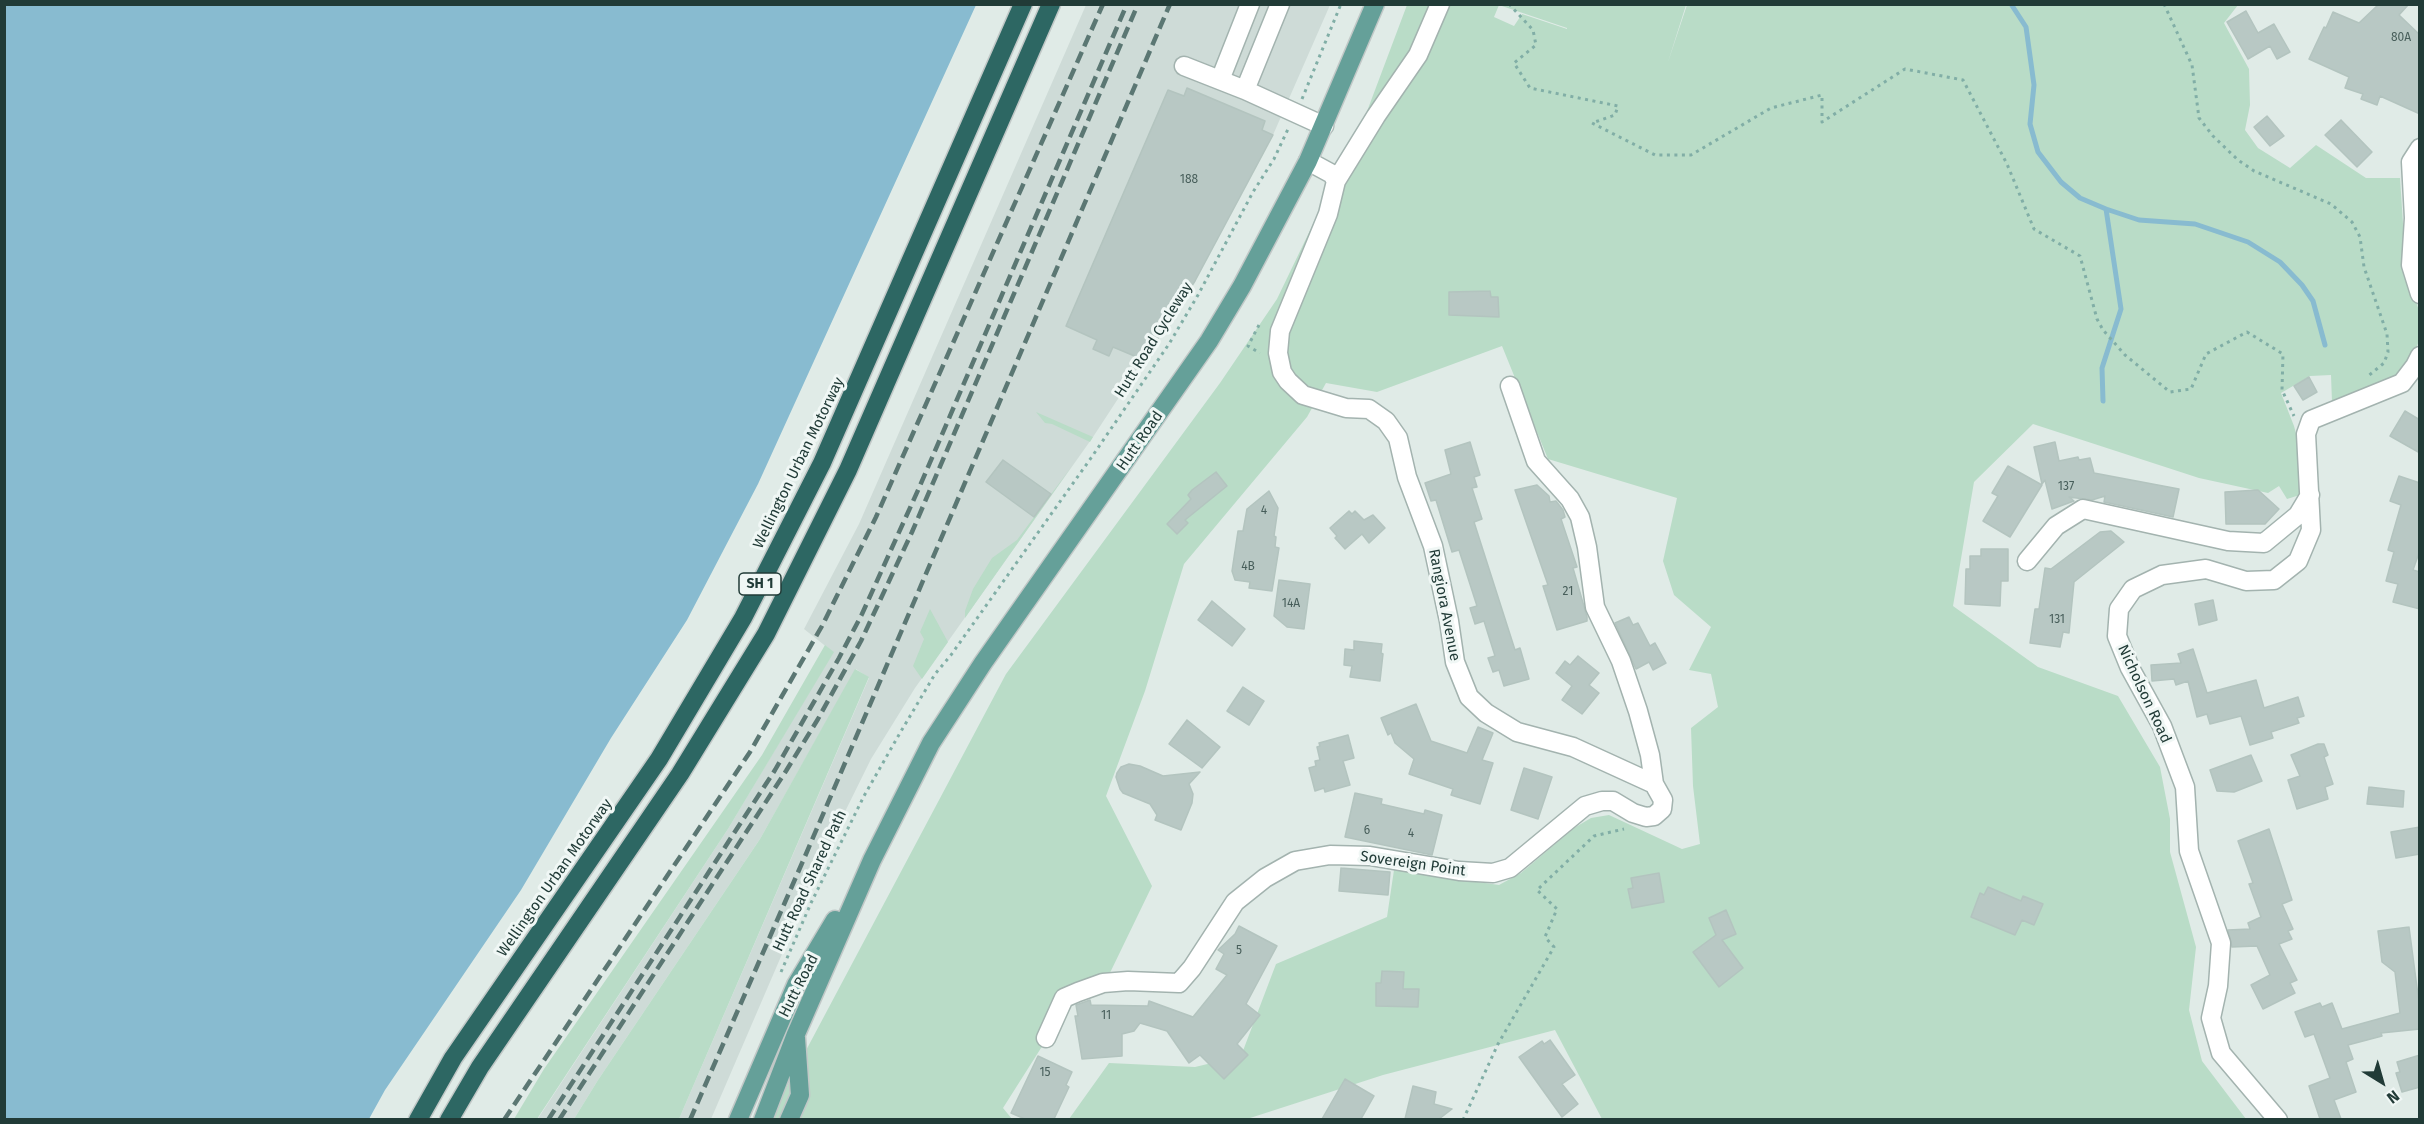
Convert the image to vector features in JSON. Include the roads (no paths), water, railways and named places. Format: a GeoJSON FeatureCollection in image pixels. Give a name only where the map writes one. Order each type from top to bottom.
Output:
{"type":"FeatureCollection","features":[{"type":"Feature","properties":{"kind":"highway","name":"Wellington Urban Motorway"},"geometry":{"type":"LineString","coordinates":[[418,1119],[460,1049],[659,759],[743,618],[822,463],[1023,4]]}},
{"type":"Feature","properties":{"kind":"highway","name":"SH 1"},"geometry":{"type":"LineString","coordinates":[[448,1119],[480,1067],[680,774],[765,633],[848,470],[1051,4]]}},
{"type":"Feature","properties":{"kind":"main road","name":"Hutt Road"},"geometry":{"type":"LineString","coordinates":[[763,1119],[796,1034],[872,860],[931,743],[983,663],[1209,340],[1255,263],[1308,161],[1375,4]]}},
{"type":"Feature","properties":{"kind":"main road","name":"Hutt Road"},"geometry":{"type":"LineString","coordinates":[[739,1119],[796,985],[872,860]]}},
{"type":"Feature","properties":{"kind":"main road"},"geometry":{"type":"LineString","coordinates":[[739,1119],[796,1034]]}},
{"type":"Feature","properties":{"kind":"main road"},"geometry":{"type":"LineString","coordinates":[[789,1119],[800,1095],[796,1034]]}},
{"type":"Feature","properties":{"kind":"street"},"geometry":{"type":"LineString","coordinates":[[1220,80],[1250,4]]}},
{"type":"Feature","properties":{"kind":"street"},"geometry":{"type":"LineString","coordinates":[[1245,90],[1280,4]]}},
{"type":"Feature","properties":{"kind":"street","name":"Rangiora Avenue"},"geometry":{"type":"LineString","coordinates":[[1440,4],[1418,55],[1376,116],[1336,181],[1328,214],[1281,331],[1278,353],[1282,372],[1303,395],[1346,408],[1370,409],[1386,421],[1398,438],[1407,477],[1433,546],[1455,662],[1469,697],[1486,713],[1517,732],[1573,747],[1654,784]]}},
{"type":"Feature","properties":{"kind":"street"},"geometry":{"type":"LineString","coordinates":[[1184,66],[1245,90],[1324,126]]}},
{"type":"Feature","properties":{"kind":"street"},"geometry":{"type":"LineString","coordinates":[[2420,148],[2411,162],[2414,218],[2411,266],[2420,294]]}},
{"type":"Feature","properties":{"kind":"street"},"geometry":{"type":"LineString","coordinates":[[1308,161],[1332,174],[1336,181]]}},
{"type":"Feature","properties":{"kind":"street","name":"Nicholson Road"},"geometry":{"type":"LineString","coordinates":[[2278,1119],[2221,1053],[2211,1018],[2218,986],[2221,943],[2189,851],[2185,787],[2162,726],[2130,668],[2117,636],[2119,609],[2133,589],[2162,575],[2206,569],[2246,580],[2274,580],[2298,561],[2311,530],[2306,434],[2311,420],[2402,383],[2420,356]]}},
{"type":"Feature","properties":{"kind":"street"},"geometry":{"type":"LineString","coordinates":[[1510,386],[1536,461],[1570,499],[1580,517],[1586,539],[1595,607],[1621,661],[1638,711],[1650,755],[1654,784]]}},
{"type":"Feature","properties":{"kind":"street"},"geometry":{"type":"LineString","coordinates":[[2027,561],[2056,526],[2083,509],[2228,542],[2264,543],[2298,515],[2310,495]]}},
{"type":"Feature","properties":{"kind":"street","name":"Sovereign Point"},"geometry":{"type":"LineString","coordinates":[[1046,1038],[1064,998],[1078,992],[1103,983],[1179,982],[1192,968],[1235,902],[1265,878],[1295,861],[1330,855],[1370,856],[1459,871],[1493,873],[1510,868],[1585,806],[1602,801],[1613,801],[1633,813],[1646,817],[1654,816],[1662,809],[1663,800],[1654,784]]}},
{"type":"Feature","properties":{"kind":"water"},"geometry":{"type":"Polygon","coordinates":[[[5,4],[976,5],[758,484],[687,620],[611,738],[521,890],[385,1090],[369,1119],[5,1119],[5,4]]]}},
{"type":"Feature","properties":{"kind":"waterway"},"geometry":{"type":"LineString","coordinates":[[2011,4],[2026,27],[2034,85],[2030,124],[2038,152],[2061,182],[2080,198],[2139,220],[2195,224],[2248,242],[2280,262],[2302,285],[2313,301],[2325,345]]}},
{"type":"Feature","properties":{"kind":"waterway"},"geometry":{"type":"LineString","coordinates":[[2103,401],[2102,368],[2121,309],[2106,209]]}},
{"type":"Feature","properties":{"kind":"railway"},"geometry":{"type":"LineString","coordinates":[[504,1120],[750,752],[822,626],[876,517],[1103,4]]}},
{"type":"Feature","properties":{"kind":"railway"},"geometry":{"type":"LineString","coordinates":[[548,1120],[775,770],[862,614],[919,488],[1127,4]]}},
{"type":"Feature","properties":{"kind":"railway"},"geometry":{"type":"LineString","coordinates":[[559,1120],[786,771],[861,641],[912,532],[1138,4]]}},
{"type":"Feature","properties":{"kind":"railway"},"geometry":{"type":"LineString","coordinates":[[690,1120],[1170,4]]}}]}
